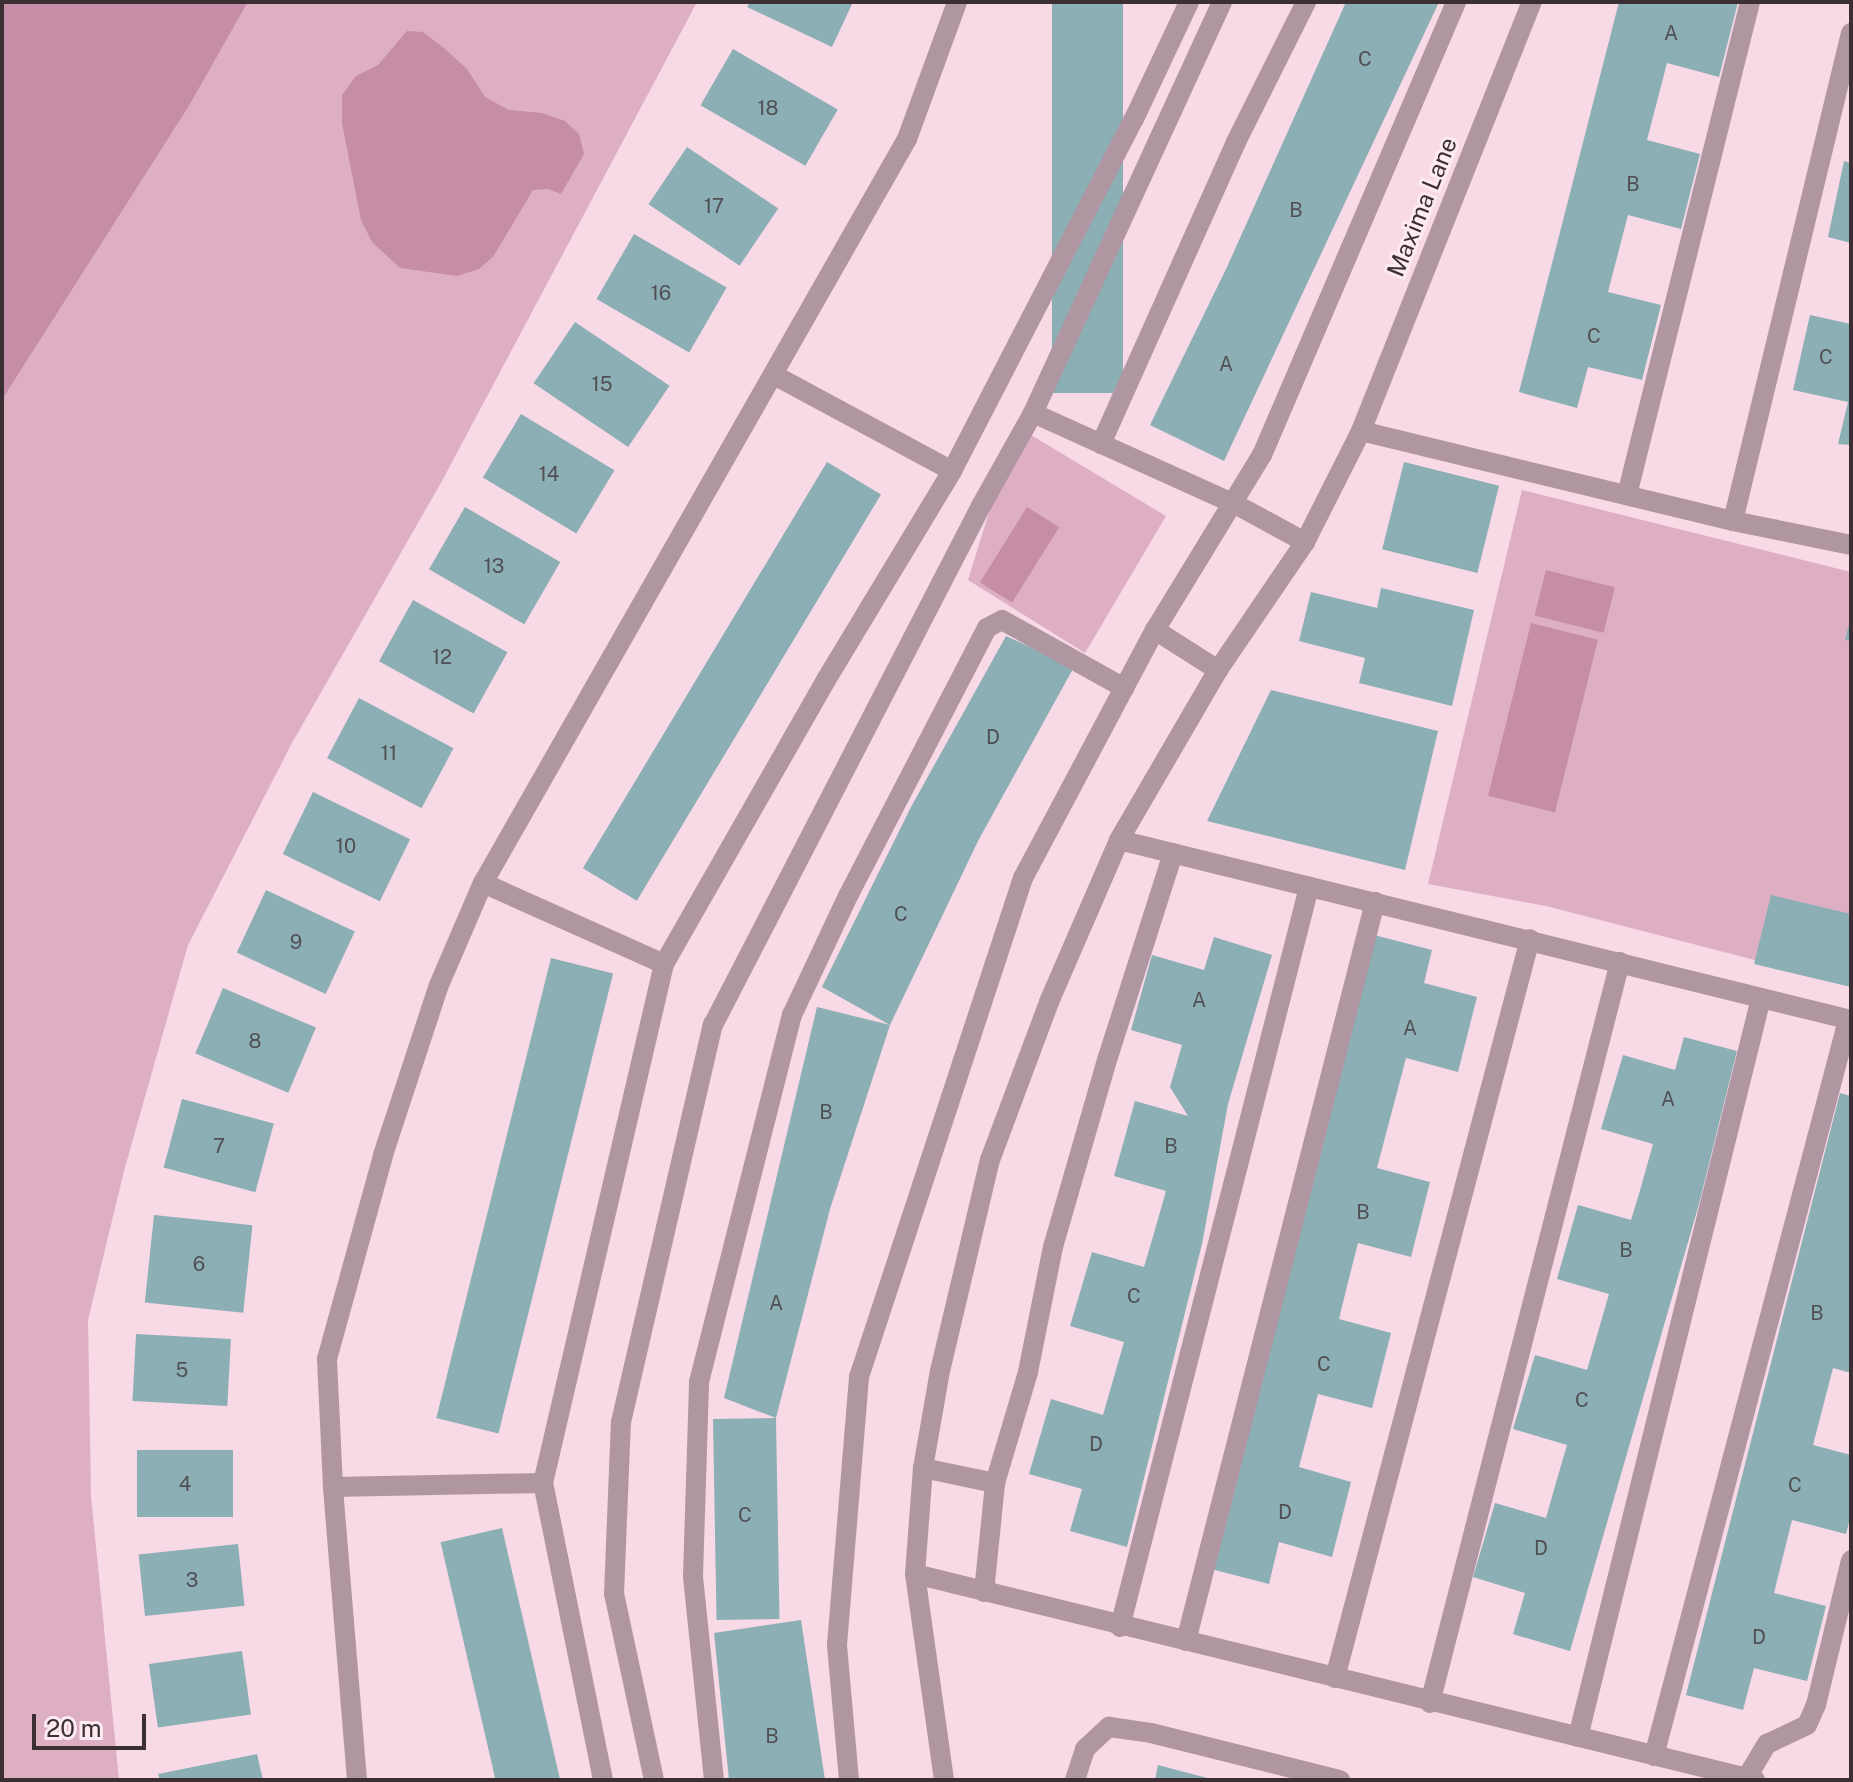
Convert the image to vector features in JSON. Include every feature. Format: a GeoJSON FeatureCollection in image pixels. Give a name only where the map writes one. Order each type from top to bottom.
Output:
{"type":"FeatureCollection","features":[{"type":"Feature","properties":{"kind":"street"},"geometry":{"type":"LineString","coordinates":[[357,1780],[333,1487],[327,1359],[383,1155],[439,985],[483,883],[907,139],[957,2]]}},
{"type":"Feature","properties":{"kind":"street"},"geometry":{"type":"LineString","coordinates":[[603,1780],[543,1483],[664,964],[826,680],[952,471],[1134,119],[1189,2]]}},
{"type":"Feature","properties":{"kind":"street"},"geometry":{"type":"LineString","coordinates":[[654,1780],[614,1594],[621,1422],[713,1025],[974,520],[1033,413],[1222,2]]}},
{"type":"Feature","properties":{"kind":"street"},"geometry":{"type":"LineString","coordinates":[[1101,444],[1236,142],[1306,2]]}},
{"type":"Feature","properties":{"kind":"street"},"geometry":{"type":"LineString","coordinates":[[849,1780],[837,1645],[859,1377],[1023,878],[1155,630],[1235,504],[1262,455],[1456,2]]}},
{"type":"Feature","properties":{"kind":"street","name":"Maxima Lane"},"geometry":{"type":"LineString","coordinates":[[944,1780],[915,1574],[923,1468],[940,1371],[990,1160],[1049,1002],[1119,840],[1218,670],[1305,542],[1361,431],[1532,2]]}},
{"type":"Feature","properties":{"kind":"street"},"geometry":{"type":"LineString","coordinates":[[1627,495],[1750,2]]}},
{"type":"Feature","properties":{"kind":"street"},"geometry":{"type":"LineString","coordinates":[[1733,521],[1851,33]]}},
{"type":"Feature","properties":{"kind":"street"},"geometry":{"type":"LineString","coordinates":[[774,375],[952,471]]}},
{"type":"Feature","properties":{"kind":"street"},"geometry":{"type":"LineString","coordinates":[[1033,413],[1235,504],[1305,542]]}},
{"type":"Feature","properties":{"kind":"street"},"geometry":{"type":"LineString","coordinates":[[1361,431],[1733,521],[1851,545]]}},
{"type":"Feature","properties":{"kind":"street"},"geometry":{"type":"LineString","coordinates":[[714,1780],[693,1576],[699,1382],[792,1015],[848,896],[987,628],[1002,620],[1124,688]]}},
{"type":"Feature","properties":{"kind":"street"},"geometry":{"type":"LineString","coordinates":[[1155,630],[1218,670]]}},
{"type":"Feature","properties":{"kind":"street"},"geometry":{"type":"LineString","coordinates":[[1119,840],[1850,1020],[1654,1756]]}},
{"type":"Feature","properties":{"kind":"street"},"geometry":{"type":"LineString","coordinates":[[984,1592],[995,1483],[1028,1372],[1053,1247],[1108,1057],[1173,853]]}},
{"type":"Feature","properties":{"kind":"street"},"geometry":{"type":"LineString","coordinates":[[483,883],[664,964]]}},
{"type":"Feature","properties":{"kind":"street"},"geometry":{"type":"LineString","coordinates":[[1120,1627],[1309,887]]}},
{"type":"Feature","properties":{"kind":"street"},"geometry":{"type":"LineString","coordinates":[[1186,1641],[1375,902]]}},
{"type":"Feature","properties":{"kind":"street"},"geometry":{"type":"LineString","coordinates":[[1335,1678],[1530,939]]}},
{"type":"Feature","properties":{"kind":"street"},"geometry":{"type":"LineString","coordinates":[[1430,1703],[1620,962]]}},
{"type":"Feature","properties":{"kind":"street"},"geometry":{"type":"LineString","coordinates":[[1578,1737],[1761,998]]}},
{"type":"Feature","properties":{"kind":"street"},"geometry":{"type":"LineString","coordinates":[[923,1468],[995,1483]]}},
{"type":"Feature","properties":{"kind":"street"},"geometry":{"type":"LineString","coordinates":[[333,1487],[543,1483]]}},
{"type":"Feature","properties":{"kind":"street"},"geometry":{"type":"LineString","coordinates":[[915,1574],[1120,1627],[1751,1779],[1767,1744],[1807,1725],[1816,1705],[1851,1560]]}},
{"type":"Feature","properties":{"kind":"street"},"geometry":{"type":"LineString","coordinates":[[1075,1780],[1085,1749],[1109,1727],[1151,1733],[1340,1780]]}},
{"type":"Feature","properties":{"kind":"shaded area"},"geometry":{"type":"Polygon","coordinates":[[[2,2],[248,2],[189,106],[2,400],[2,2]]]}},
{"type":"Feature","properties":{"kind":"shaded area"},"geometry":{"type":"Polygon","coordinates":[[[248,2],[697,2],[442,481],[292,743],[188,945],[124,1171],[88,1320],[91,1496],[119,1780],[2,1780],[2,400],[189,106],[248,2]]]}},
{"type":"Feature","properties":{"kind":"shaded area"},"geometry":{"type":"Polygon","coordinates":[[[407,31],[423,32],[444,48],[467,69],[485,97],[509,110],[542,113],[565,121],[579,134],[584,154],[561,194],[548,189],[533,190],[493,257],[479,269],[457,276],[400,268],[372,242],[361,220],[342,123],[342,95],[356,76],[378,65],[407,31]]]}},
{"type":"Feature","properties":{"kind":"shaded area"},"geometry":{"type":"Polygon","coordinates":[[[1016,426],[1166,516],[1085,653],[968,580],[1016,426]]]}},
{"type":"Feature","properties":{"kind":"shaded area"},"geometry":{"type":"Polygon","coordinates":[[[1522,490],[1851,572],[1851,985],[1546,906],[1428,884],[1522,490]]]}},
{"type":"Feature","properties":{"kind":"shaded area"},"geometry":{"type":"Polygon","coordinates":[[[1027,507],[1059,527],[1012,603],[980,582],[1027,507]]]}},
{"type":"Feature","properties":{"kind":"shaded area"},"geometry":{"type":"Polygon","coordinates":[[[1546,570],[1615,587],[1604,633],[1535,616],[1546,570]]]}},
{"type":"Feature","properties":{"kind":"shaded area"},"geometry":{"type":"Polygon","coordinates":[[[1531,623],[1598,640],[1555,812],[1488,796],[1531,623]]]}},
{"type":"Feature","properties":{"kind":"building"},"geometry":{"type":"Polygon","coordinates":[[[750,2],[853,2],[832,47],[747,7],[750,2]]]}},
{"type":"Feature","properties":{"kind":"building"},"geometry":{"type":"Polygon","coordinates":[[[1052,2],[1123,2],[1123,393],[1052,393],[1052,2]]]}},
{"type":"Feature","properties":{"kind":"building"},"geometry":{"type":"Polygon","coordinates":[[[1346,2],[1439,2],[1224,461],[1150,425],[1227,267],[1346,2]]]}},
{"type":"Feature","properties":{"kind":"building"},"geometry":{"type":"Polygon","coordinates":[[[1619,2],[1738,2],[1719,77],[1667,63],[1647,140],[1700,154],[1681,229],[1628,215],[1608,292],[1661,305],[1642,380],[1588,367],[1577,408],[1519,392],[1619,2]]]}},
{"type":"Feature","properties":{"kind":"building"},"geometry":{"type":"Polygon","coordinates":[[[733,49],[838,110],[805,166],[700,105],[733,49]]]}},
{"type":"Feature","properties":{"kind":"building"},"geometry":{"type":"Polygon","coordinates":[[[687,147],[778,209],[740,266],[648,204],[687,147]]]}},
{"type":"Feature","properties":{"kind":"building"},"geometry":{"type":"Polygon","coordinates":[[[1844,161],[1851,163],[1851,243],[1828,237],[1844,161]]]}},
{"type":"Feature","properties":{"kind":"building"},"geometry":{"type":"Polygon","coordinates":[[[634,234],[727,287],[689,352],[596,299],[634,234]]]}},
{"type":"Feature","properties":{"kind":"building"},"geometry":{"type":"Polygon","coordinates":[[[1810,315],[1851,324],[1851,445],[1838,444],[1848,402],[1793,390],[1810,315]]]}},
{"type":"Feature","properties":{"kind":"building"},"geometry":{"type":"Polygon","coordinates":[[[575,322],[670,386],[628,447],[534,383],[575,322]]]}},
{"type":"Feature","properties":{"kind":"building"},"geometry":{"type":"Polygon","coordinates":[[[521,414],[614,470],[576,534],[483,477],[521,414]]]}},
{"type":"Feature","properties":{"kind":"building"},"geometry":{"type":"Polygon","coordinates":[[[827,462],[881,494],[637,901],[583,868],[827,462]]]}},
{"type":"Feature","properties":{"kind":"building"},"geometry":{"type":"Polygon","coordinates":[[[1404,462],[1499,486],[1477,573],[1382,549],[1404,462]]]}},
{"type":"Feature","properties":{"kind":"building"},"geometry":{"type":"Polygon","coordinates":[[[465,507],[560,562],[524,624],[429,569],[465,507]]]}},
{"type":"Feature","properties":{"kind":"building"},"geometry":{"type":"Polygon","coordinates":[[[1381,588],[1474,610],[1452,706],[1359,683],[1365,658],[1299,641],[1311,592],[1377,608],[1381,588]]]}},
{"type":"Feature","properties":{"kind":"building"},"geometry":{"type":"Polygon","coordinates":[[[413,600],[507,652],[474,714],[379,661],[413,600]]]}},
{"type":"Feature","properties":{"kind":"building"},"geometry":{"type":"Polygon","coordinates":[[[1851,620],[1851,641],[1845,640],[1851,620]]]}},
{"type":"Feature","properties":{"kind":"building"},"geometry":{"type":"Polygon","coordinates":[[[1006,636],[1074,667],[978,841],[890,1025],[822,987],[911,807],[1006,636]]]}},
{"type":"Feature","properties":{"kind":"building"},"geometry":{"type":"Polygon","coordinates":[[[1271,690],[1438,731],[1405,870],[1207,821],[1271,690]]]}},
{"type":"Feature","properties":{"kind":"building"},"geometry":{"type":"Polygon","coordinates":[[[359,698],[453,748],[422,808],[327,758],[359,698]]]}},
{"type":"Feature","properties":{"kind":"building"},"geometry":{"type":"Polygon","coordinates":[[[313,792],[410,839],[380,901],[283,854],[313,792]]]}},
{"type":"Feature","properties":{"kind":"building"},"geometry":{"type":"Polygon","coordinates":[[[266,890],[355,931],[326,994],[237,953],[266,890]]]}},
{"type":"Feature","properties":{"kind":"building"},"geometry":{"type":"Polygon","coordinates":[[[1771,895],[1851,914],[1851,987],[1754,964],[1771,895]]]}},
{"type":"Feature","properties":{"kind":"building"},"geometry":{"type":"Polygon","coordinates":[[[1374,935],[1432,950],[1424,983],[1477,997],[1458,1072],[1406,1058],[1377,1168],[1430,1182],[1411,1257],[1358,1243],[1339,1319],[1391,1333],[1372,1408],[1318,1394],[1299,1467],[1351,1482],[1332,1557],[1279,1542],[1269,1584],[1211,1569],[1374,935]]]}},
{"type":"Feature","properties":{"kind":"building"},"geometry":{"type":"Polygon","coordinates":[[[1214,937],[1272,955],[1228,1104],[1202,1244],[1127,1547],[1070,1531],[1082,1489],[1029,1474],[1051,1399],[1103,1415],[1124,1342],[1070,1326],[1092,1252],[1144,1267],[1154,1233],[1166,1191],[1114,1176],[1135,1101],[1188,1116],[1170,1087],[1182,1045],[1131,1030],[1152,955],[1204,970],[1214,937]]]}},
{"type":"Feature","properties":{"kind":"building"},"geometry":{"type":"Polygon","coordinates":[[[551,958],[613,973],[498,1433],[436,1418],[551,958]]]}},
{"type":"Feature","properties":{"kind":"building"},"geometry":{"type":"Polygon","coordinates":[[[223,988],[316,1027],[288,1093],[195,1053],[223,988]]]}},
{"type":"Feature","properties":{"kind":"building"},"geometry":{"type":"Polygon","coordinates":[[[817,1007],[890,1025],[830,1209],[776,1418],[724,1398],[817,1007]]]}},
{"type":"Feature","properties":{"kind":"building"},"geometry":{"type":"Polygon","coordinates":[[[1684,1037],[1737,1051],[1699,1204],[1570,1651],[1513,1634],[1525,1593],[1473,1577],[1495,1503],[1546,1518],[1567,1445],[1513,1429],[1535,1355],[1587,1370],[1609,1294],[1557,1279],[1578,1205],[1631,1220],[1641,1187],[1653,1144],[1601,1129],[1623,1055],[1675,1070],[1684,1037]]]}},
{"type":"Feature","properties":{"kind":"building"},"geometry":{"type":"Polygon","coordinates":[[[1840,1093],[1851,1096],[1851,1373],[1833,1368],[1813,1445],[1851,1455],[1851,1515],[1846,1534],[1792,1520],[1774,1593],[1826,1606],[1807,1681],[1754,1668],[1743,1710],[1686,1695],[1840,1093]]]}},
{"type":"Feature","properties":{"kind":"building"},"geometry":{"type":"Polygon","coordinates":[[[182,1099],[274,1124],[255,1192],[164,1168],[182,1099]]]}},
{"type":"Feature","properties":{"kind":"building"},"geometry":{"type":"Polygon","coordinates":[[[154,1215],[252,1225],[243,1313],[145,1303],[154,1215]]]}},
{"type":"Feature","properties":{"kind":"building"},"geometry":{"type":"Polygon","coordinates":[[[136,1334],[231,1339],[227,1406],[132,1401],[136,1334]]]}},
{"type":"Feature","properties":{"kind":"building"},"geometry":{"type":"Polygon","coordinates":[[[776,1418],[780,1619],[717,1620],[713,1419],[776,1418]]]}},
{"type":"Feature","properties":{"kind":"building"},"geometry":{"type":"Polygon","coordinates":[[[137,1450],[233,1450],[233,1517],[137,1517],[137,1450]]]}},
{"type":"Feature","properties":{"kind":"building"},"geometry":{"type":"Polygon","coordinates":[[[502,1528],[560,1780],[496,1780],[441,1542],[502,1528]]]}},
{"type":"Feature","properties":{"kind":"building"},"geometry":{"type":"Polygon","coordinates":[[[238,1544],[244,1606],[145,1616],[139,1554],[238,1544]]]}},
{"type":"Feature","properties":{"kind":"building"},"geometry":{"type":"Polygon","coordinates":[[[801,1620],[825,1780],[729,1780],[714,1633],[801,1620]]]}},
{"type":"Feature","properties":{"kind":"building"},"geometry":{"type":"Polygon","coordinates":[[[242,1651],[251,1714],[158,1727],[149,1664],[242,1651]]]}},
{"type":"Feature","properties":{"kind":"building"},"geometry":{"type":"Polygon","coordinates":[[[257,1754],[263,1780],[160,1780],[158,1774],[257,1754]]]}},
{"type":"Feature","properties":{"kind":"building"},"geometry":{"type":"Polygon","coordinates":[[[1158,1765],[1211,1779],[1155,1780],[1158,1765]]]}}]}
